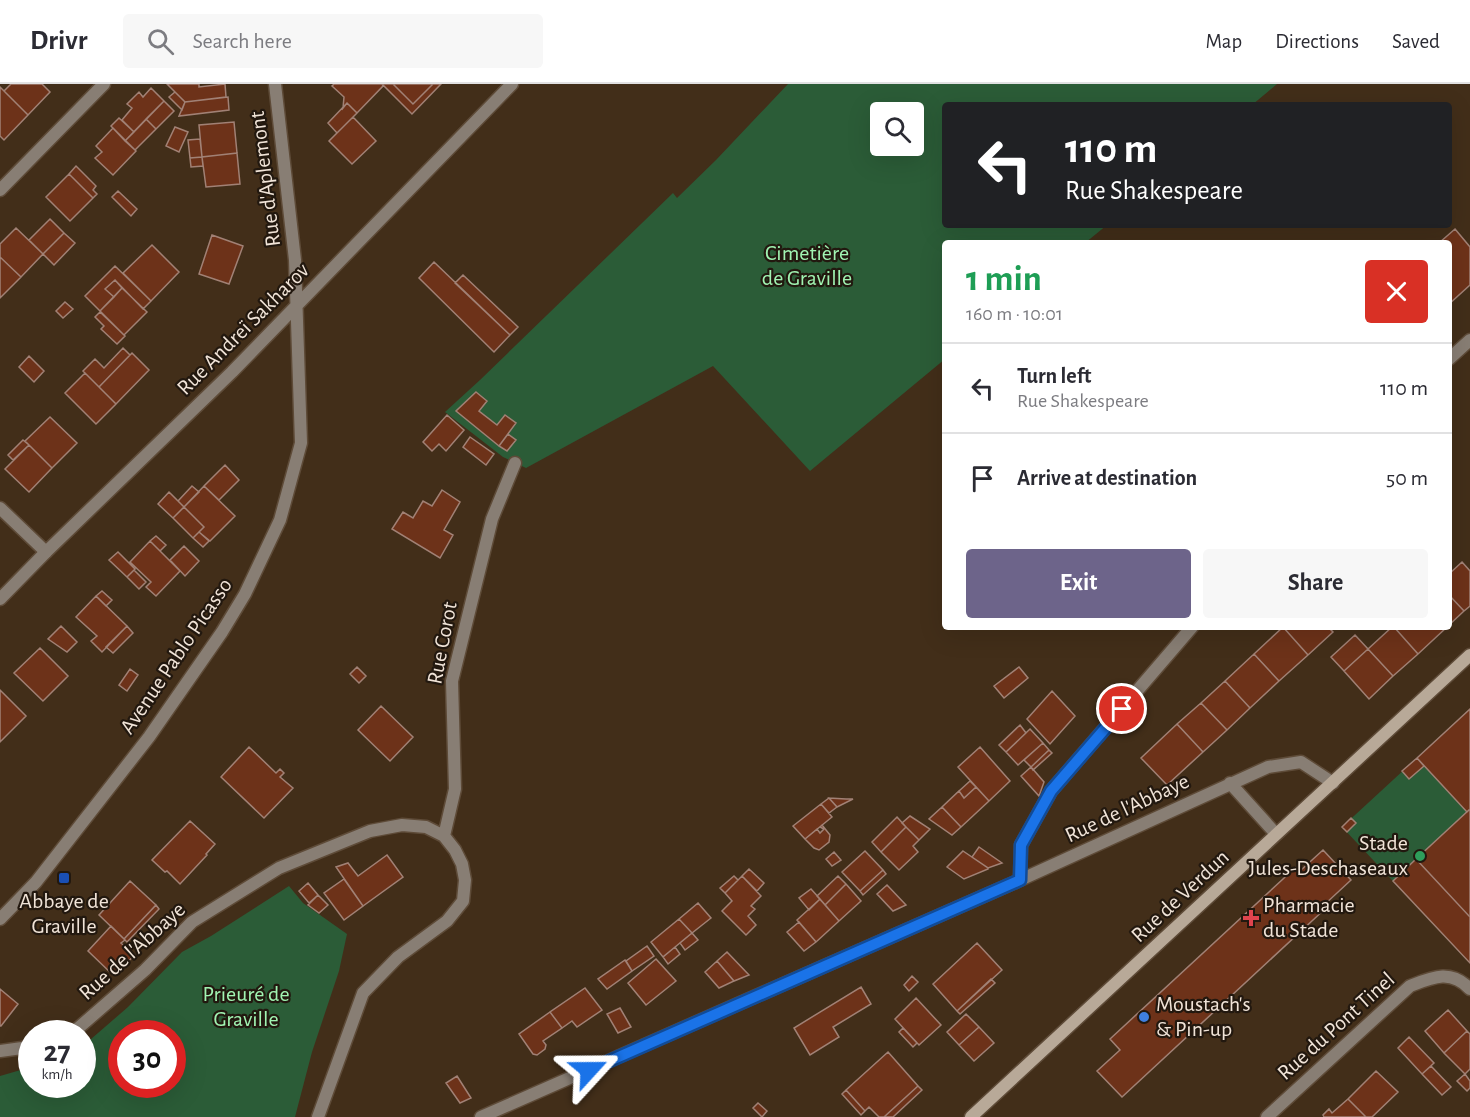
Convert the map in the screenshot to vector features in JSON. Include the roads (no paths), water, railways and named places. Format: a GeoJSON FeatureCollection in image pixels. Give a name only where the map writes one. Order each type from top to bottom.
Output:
{"type":"FeatureCollection","features":[{"type":"Feature","properties":{"kind":"main road","name":"Rue de Verdun"},"geometry":{"type":"LineString","coordinates":[[971,1117],[1470,655]]}},
{"type":"Feature","properties":{"kind":"street"},"geometry":{"type":"LineString","coordinates":[[0,190],[104,84]]}},
{"type":"Feature","properties":{"kind":"street","name":"Rue d'Aplemont"},"geometry":{"type":"LineString","coordinates":[[275,84],[294,244],[297,304]]}},
{"type":"Feature","properties":{"kind":"street","name":"Rue Andreï Sakharov"},"geometry":{"type":"LineString","coordinates":[[0,600],[46,552],[232,372],[512,84]]}},
{"type":"Feature","properties":{"kind":"street","name":"Avenue Pablo Picasso"},"geometry":{"type":"LineString","coordinates":[[0,920],[36,882],[149,737],[222,632],[245,594],[279,520],[301,443],[297,304]]}},
{"type":"Feature","properties":{"kind":"street"},"geometry":{"type":"LineString","coordinates":[[1452,356],[1470,340]]}},
{"type":"Feature","properties":{"kind":"street","name":"Rue Corot"},"geometry":{"type":"LineString","coordinates":[[444,836],[454,789],[452,681],[492,519],[515,463]]}},
{"type":"Feature","properties":{"kind":"street"},"geometry":{"type":"LineString","coordinates":[[0,508],[46,552]]}},
{"type":"Feature","properties":{"kind":"street"},"geometry":{"type":"LineString","coordinates":[[1020,880],[1021,845],[1051,791],[1189,630]]}},
{"type":"Feature","properties":{"kind":"street","name":"Rue de l'Abbaye"},"geometry":{"type":"LineString","coordinates":[[482,1117],[1020,880],[1268,767],[1301,762],[1333,783]]}},
{"type":"Feature","properties":{"kind":"street"},"geometry":{"type":"LineString","coordinates":[[1230,783],[1276,834]]}},
{"type":"Feature","properties":{"kind":"street","name":"Rue de l'Abbaye"},"geometry":{"type":"LineString","coordinates":[[87,1020],[136,977],[192,922],[279,867],[370,831],[402,825],[418,826],[426,827],[444,836]]}},
{"type":"Feature","properties":{"kind":"street"},"geometry":{"type":"LineString","coordinates":[[318,1117],[363,993],[398,957],[447,921],[463,901],[465,880],[462,864],[444,836]]}},
{"type":"Feature","properties":{"kind":"street","name":"Rue du Pont Tinel"},"geometry":{"type":"LineString","coordinates":[[1267,1117],[1410,986],[1430,978],[1452,976],[1464,982],[1470,989]]}},
{"type":"Feature","properties":{"kind":"street"},"geometry":{"type":"LineString","coordinates":[[0,1051],[18,1049]]}},
{"type":"Feature","properties":{"kind":"place","name":"Stade Jules-Deschaseaux"},"geometry":{"type":"Point","coordinates":[1420,856]}},
{"type":"Feature","properties":{"kind":"place","name":"Abbaye de Graville"},"geometry":{"type":"Point","coordinates":[64,878]}},
{"type":"Feature","properties":{"kind":"place","name":"Pharmacie du Stade"},"geometry":{"type":"Point","coordinates":[1251,918]}},
{"type":"Feature","properties":{"kind":"place","name":"Moustach's & Pin-up"},"geometry":{"type":"Point","coordinates":[1144,1017]}},
{"type":"Feature","properties":{"kind":"park label","name":"Cimetière de Graville"},"geometry":{"type":"Point","coordinates":[807,266]}},
{"type":"Feature","properties":{"kind":"park label","name":"Prieuré de Graville"},"geometry":{"type":"Point","coordinates":[246,1006]}}]}
